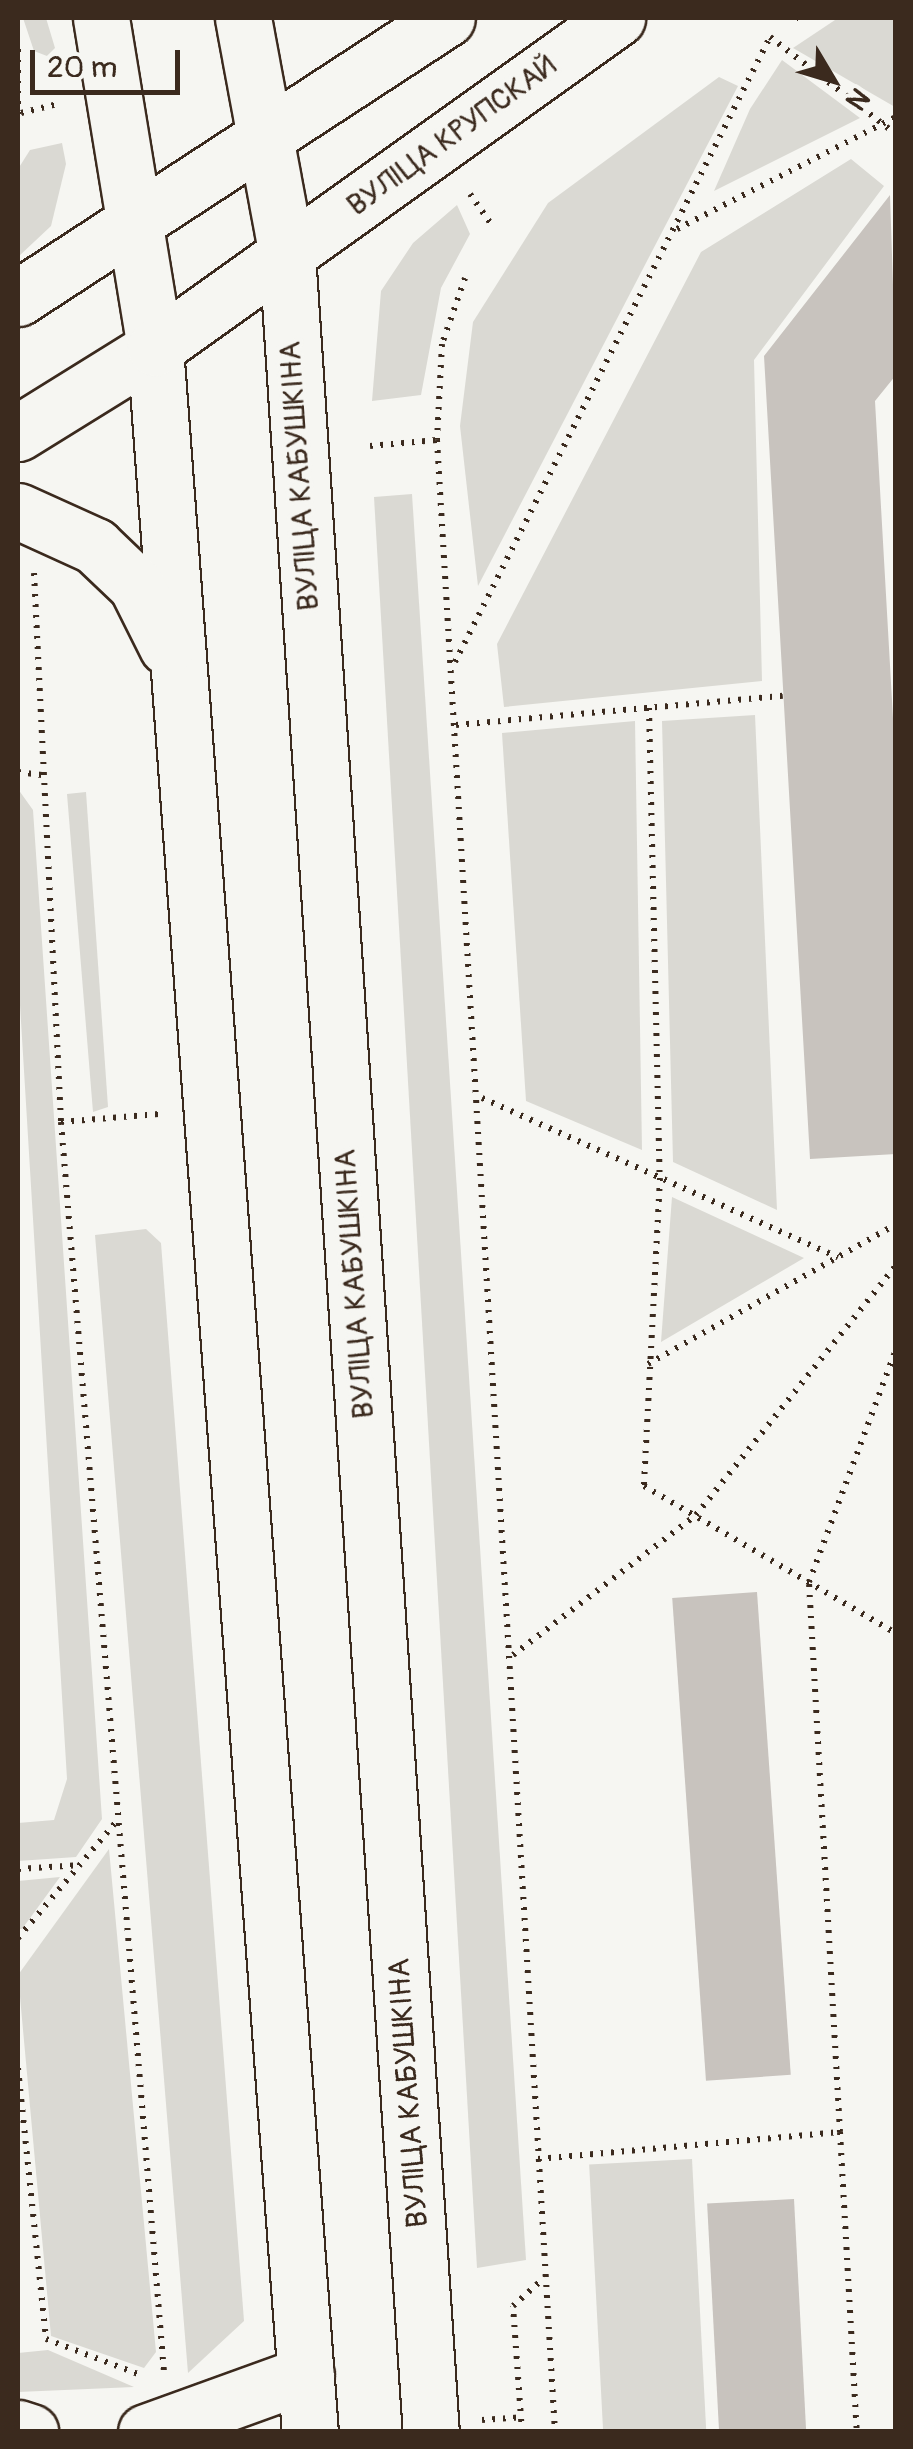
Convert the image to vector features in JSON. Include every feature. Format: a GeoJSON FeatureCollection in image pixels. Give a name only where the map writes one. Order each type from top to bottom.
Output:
{"type":"FeatureCollection","features":[{"type":"Feature","properties":{"kind":"main road"},"geometry":{"type":"LineString","coordinates":[[101,18],[155,348],[173,658],[310,2432]]}},
{"type":"Feature","properties":{"kind":"main road","name":"ВУЛІЦА КАБУШКІНА"},"geometry":{"type":"LineString","coordinates":[[243,18],[287,255],[431,2432]]}},
{"type":"Feature","properties":{"kind":"main road"},"geometry":{"type":"LineString","coordinates":[[18,298],[447,18]]}},
{"type":"Feature","properties":{"kind":"main road","name":"ВУЛІЦА КРУПСКАЙ"},"geometry":{"type":"LineString","coordinates":[[18,433],[155,348],[617,18]]}},
{"type":"Feature","properties":{"kind":"main road"},"geometry":{"type":"LineString","coordinates":[[18,511],[95,546],[136,585],[173,658]]}},
{"type":"Feature","properties":{"kind":"main road"},"geometry":{"type":"LineString","coordinates":[[146,2432],[306,2374]]}},
{"type":"Feature","properties":{"kind":"main road"},"geometry":{"type":"LineString","coordinates":[[18,2428],[30,2432]]}},
{"type":"Feature","properties":{"kind":"path"},"geometry":{"type":"LineString","coordinates":[[454,663],[676,230],[770,37],[896,134]]}},
{"type":"Feature","properties":{"kind":"path"},"geometry":{"type":"LineString","coordinates":[[18,49],[22,113],[18,122]]}},
{"type":"Feature","properties":{"kind":"path"},"geometry":{"type":"LineString","coordinates":[[22,113],[57,104]]}},
{"type":"Feature","properties":{"kind":"path"},"geometry":{"type":"LineString","coordinates":[[676,230],[878,120],[896,117]]}},
{"type":"Feature","properties":{"kind":"path"},"geometry":{"type":"LineString","coordinates":[[470,194],[491,224]]}},
{"type":"Feature","properties":{"kind":"path"},"geometry":{"type":"LineString","coordinates":[[465,278],[442,344],[437,440],[482,1098],[555,2432]]}},
{"type":"Feature","properties":{"kind":"path"},"geometry":{"type":"LineString","coordinates":[[370,446],[437,440]]}},
{"type":"Feature","properties":{"kind":"path"},"geometry":{"type":"LineString","coordinates":[[18,2068],[46,2340],[165,2384],[61,1122],[34,567]]}},
{"type":"Feature","properties":{"kind":"path"},"geometry":{"type":"LineString","coordinates":[[456,725],[784,696]]}},
{"type":"Feature","properties":{"kind":"path"},"geometry":{"type":"LineString","coordinates":[[649,708],[660,1178],[644,1486],[896,1633]]}},
{"type":"Feature","properties":{"kind":"path"},"geometry":{"type":"LineString","coordinates":[[18,772],[44,775]]}},
{"type":"Feature","properties":{"kind":"path"},"geometry":{"type":"LineString","coordinates":[[482,1098],[838,1257]]}},
{"type":"Feature","properties":{"kind":"path"},"geometry":{"type":"LineString","coordinates":[[61,1122],[118,1117]]}},
{"type":"Feature","properties":{"kind":"path"},"geometry":{"type":"LineString","coordinates":[[648,1364],[896,1224]]}},
{"type":"Feature","properties":{"kind":"path"},"geometry":{"type":"LineString","coordinates":[[512,1656],[696,1516],[896,1265]]}},
{"type":"Feature","properties":{"kind":"path"},"geometry":{"type":"LineString","coordinates":[[857,2432],[809,1582],[896,1349]]}},
{"type":"Feature","properties":{"kind":"path"},"geometry":{"type":"LineString","coordinates":[[18,1938],[116,1821]]}},
{"type":"Feature","properties":{"kind":"path"},"geometry":{"type":"LineString","coordinates":[[18,1869],[82,1864]]}},
{"type":"Feature","properties":{"kind":"path"},"geometry":{"type":"LineString","coordinates":[[538,2160],[840,2132]]}},
{"type":"Feature","properties":{"kind":"path"},"geometry":{"type":"LineString","coordinates":[[522,2432],[513,2306],[544,2278]]}},
{"type":"Feature","properties":{"kind":"shaded area"},"geometry":{"type":"Polygon","coordinates":[[[23,18],[46,18],[55,48],[47,56],[34,51],[23,18]]]}},
{"type":"Feature","properties":{"kind":"shaded area"},"geometry":{"type":"Polygon","coordinates":[[[838,18],[895,18],[895,107],[793,48],[838,18]]]}},
{"type":"Feature","properties":{"kind":"shaded area"},"geometry":{"type":"Polygon","coordinates":[[[782,60],[860,118],[714,191],[750,109],[782,60]]]}},
{"type":"Feature","properties":{"kind":"shaded area"},"geometry":{"type":"Polygon","coordinates":[[[719,77],[738,86],[478,586],[460,426],[473,322],[548,203],[719,77]]]}},
{"type":"Feature","properties":{"kind":"shaded area"},"geometry":{"type":"Polygon","coordinates":[[[62,143],[66,164],[51,226],[18,257],[18,169],[30,150],[62,143]]]}},
{"type":"Feature","properties":{"kind":"shaded area"},"geometry":{"type":"Polygon","coordinates":[[[851,159],[884,186],[754,360],[762,681],[504,707],[497,644],[701,252],[851,159]]]}},
{"type":"Feature","properties":{"kind":"shaded area"},"geometry":{"type":"Polygon","coordinates":[[[457,205],[470,234],[441,288],[421,395],[372,401],[381,291],[413,243],[457,205]]]}},
{"type":"Feature","properties":{"kind":"shaded area"},"geometry":{"type":"Polygon","coordinates":[[[412,494],[526,2260],[477,2268],[374,497],[412,494]]]}},
{"type":"Feature","properties":{"kind":"shaded area"},"geometry":{"type":"Polygon","coordinates":[[[755,715],[777,1210],[673,1162],[662,721],[755,715]]]}},
{"type":"Feature","properties":{"kind":"shaded area"},"geometry":{"type":"Polygon","coordinates":[[[635,721],[642,1150],[526,1101],[502,733],[635,721]]]}},
{"type":"Feature","properties":{"kind":"shaded area"},"geometry":{"type":"Polygon","coordinates":[[[18,789],[33,810],[102,1819],[76,1857],[18,1861],[18,1823],[54,1820],[67,1779],[18,972],[18,789]]]}},
{"type":"Feature","properties":{"kind":"shaded area"},"geometry":{"type":"Polygon","coordinates":[[[86,792],[108,1107],[93,1112],[67,794],[86,792]]]}},
{"type":"Feature","properties":{"kind":"shaded area"},"geometry":{"type":"Polygon","coordinates":[[[672,1197],[804,1258],[661,1342],[672,1197]]]}},
{"type":"Feature","properties":{"kind":"shaded area"},"geometry":{"type":"Polygon","coordinates":[[[146,1229],[161,1243],[244,2321],[188,2373],[95,1235],[146,1229]]]}},
{"type":"Feature","properties":{"kind":"shaded area"},"geometry":{"type":"Polygon","coordinates":[[[109,1849],[156,2352],[144,2368],[51,2336],[18,1975],[109,1849]]]}},
{"type":"Feature","properties":{"kind":"shaded area"},"geometry":{"type":"Polygon","coordinates":[[[60,1877],[22,1929],[18,1929],[18,1881],[60,1877]]]}},
{"type":"Feature","properties":{"kind":"shaded area"},"geometry":{"type":"Polygon","coordinates":[[[692,2159],[706,2431],[603,2432],[589,2164],[692,2159]]]}},
{"type":"Feature","properties":{"kind":"shaded area"},"geometry":{"type":"Polygon","coordinates":[[[48,2350],[134,2387],[18,2392],[18,2353],[48,2350]]]}},
{"type":"Feature","properties":{"kind":"building"},"geometry":{"type":"Polygon","coordinates":[[[890,195],[896,375],[875,401],[896,771],[896,1154],[810,1159],[764,356],[890,195]]]}},
{"type":"Feature","properties":{"kind":"building"},"geometry":{"type":"Polygon","coordinates":[[[757,1592],[791,2075],[706,2081],[672,1598],[757,1592]]]}},
{"type":"Feature","properties":{"kind":"building"},"geometry":{"type":"Polygon","coordinates":[[[794,2199],[806,2432],[719,2432],[707,2204],[794,2199]]]}}]}
